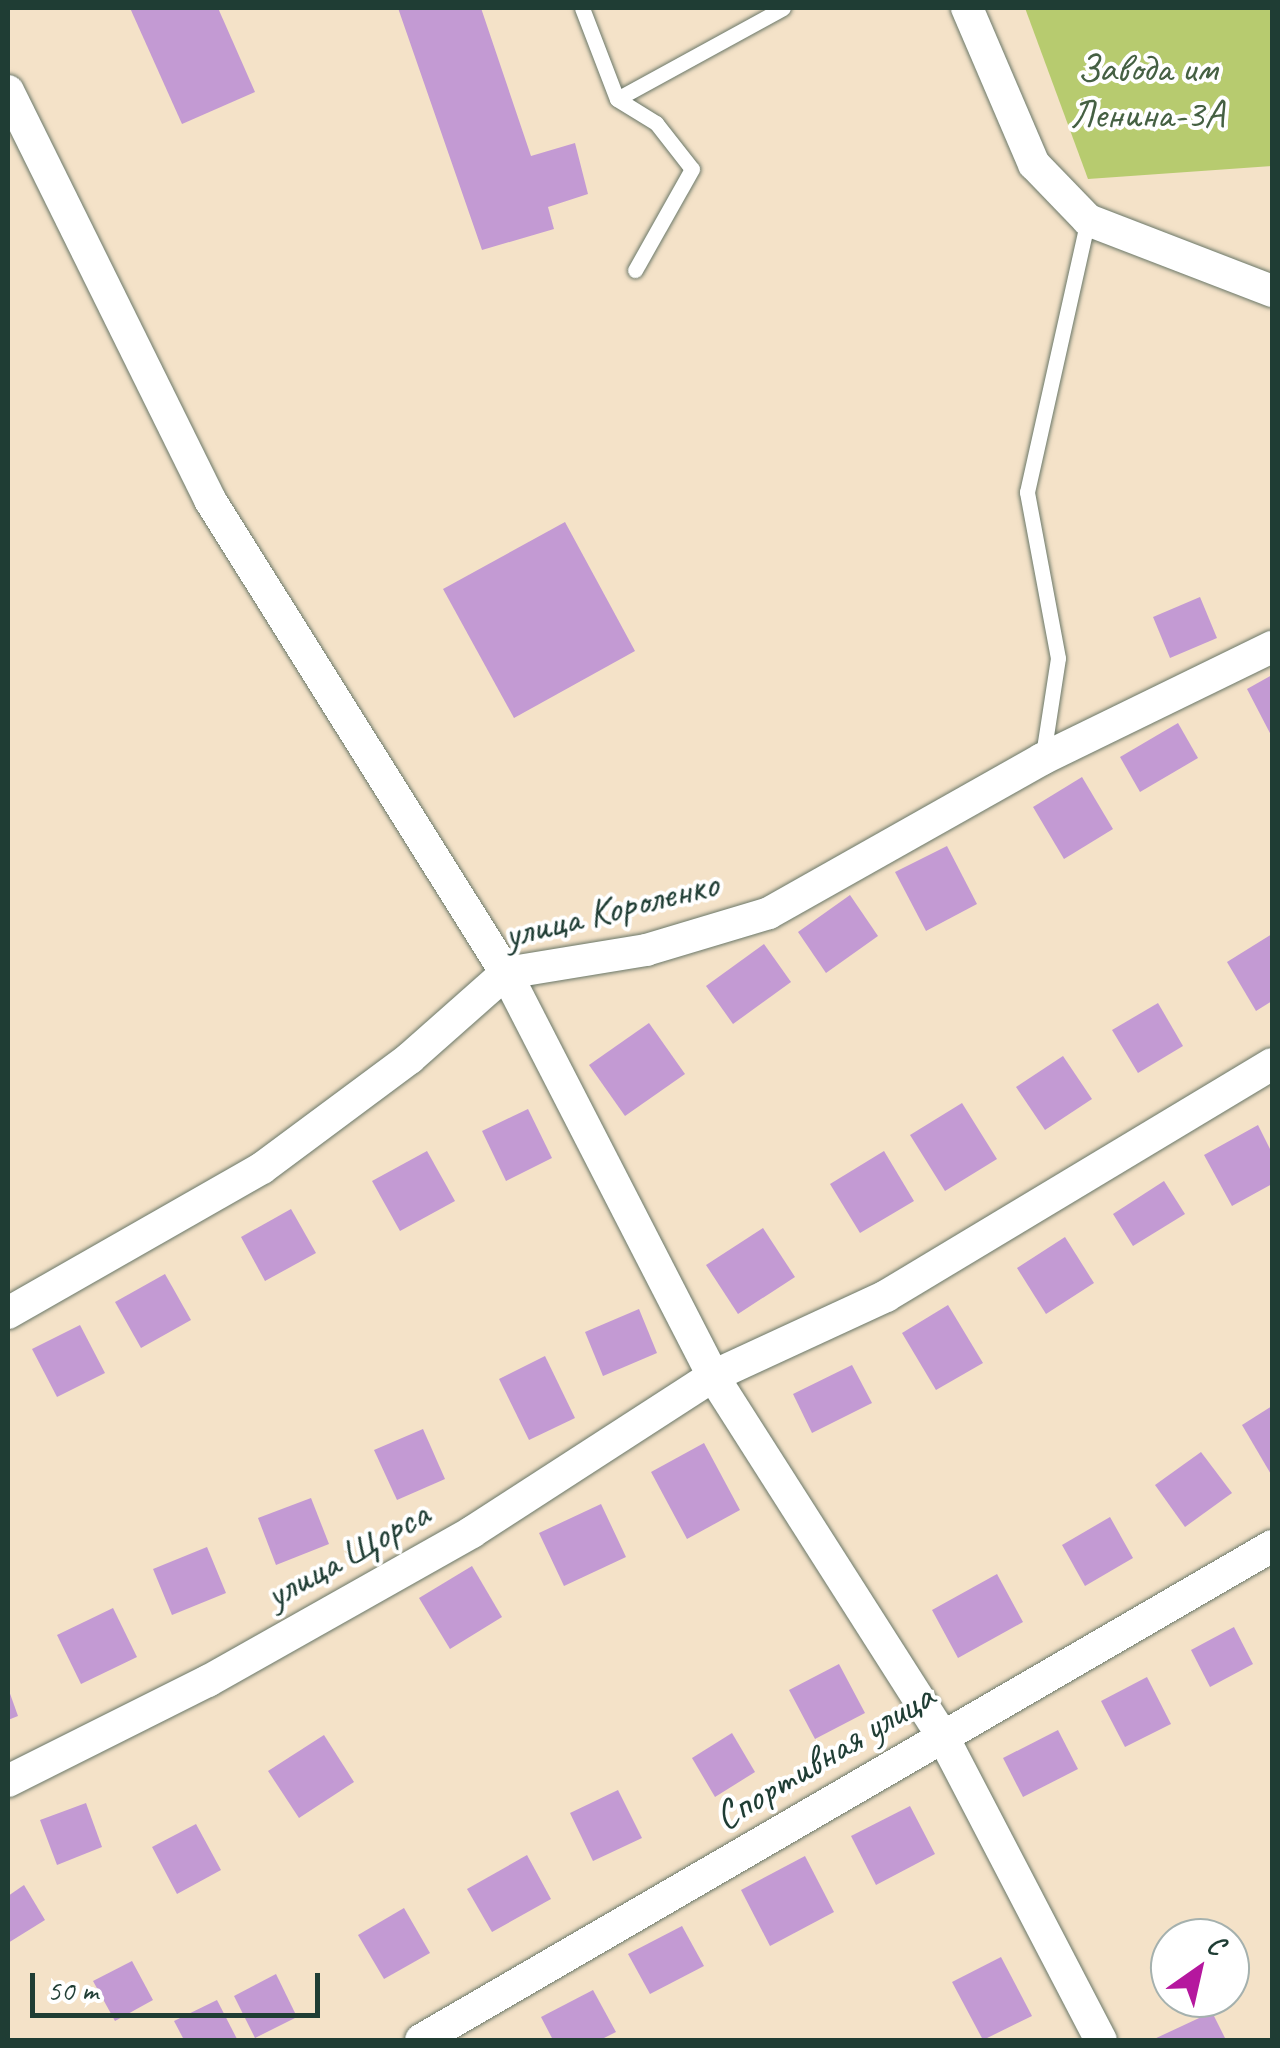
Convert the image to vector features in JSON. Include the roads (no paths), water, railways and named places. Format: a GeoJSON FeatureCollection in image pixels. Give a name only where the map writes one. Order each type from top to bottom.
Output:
{"type":"FeatureCollection","features":[{"type":"Feature","properties":{"kind":"street"},"geometry":{"type":"LineString","coordinates":[[966,8],[1034,164],[1088,220],[1272,292]]}},
{"type":"Feature","properties":{"kind":"street"},"geometry":{"type":"LineString","coordinates":[[8,91],[210,500],[506,974],[714,1376],[942,1734],[1101,2040]]}},
{"type":"Feature","properties":{"kind":"street","name":"улица Короленко"},"geometry":{"type":"LineString","coordinates":[[8,1313],[262,1168],[410,1058],[506,974],[646,950],[769,913],[1042,759],[1272,647]]}},
{"type":"Feature","properties":{"kind":"street","name":"улица Щорса"},"geometry":{"type":"LineString","coordinates":[[8,1781],[208,1680],[472,1532],[714,1376],[886,1296],[1272,1064]]}},
{"type":"Feature","properties":{"kind":"street","name":"Спортивная улица"},"geometry":{"type":"LineString","coordinates":[[420,2040],[1272,1546]]}},
{"type":"Feature","properties":{"kind":"lane"},"geometry":{"type":"LineString","coordinates":[[582,8],[616,100],[656,123],[692,169],[636,270]]}},
{"type":"Feature","properties":{"kind":"lane"},"geometry":{"type":"LineString","coordinates":[[616,100],[783,8]]}},
{"type":"Feature","properties":{"kind":"lane"},"geometry":{"type":"LineString","coordinates":[[1042,759],[1058,658],[1027,492],[1088,220]]}},
{"type":"Feature","properties":{"kind":"park label","name":"Завода им Ленина-3А"},"geometry":{"type":"Point","coordinates":[1147,91]}}]}
